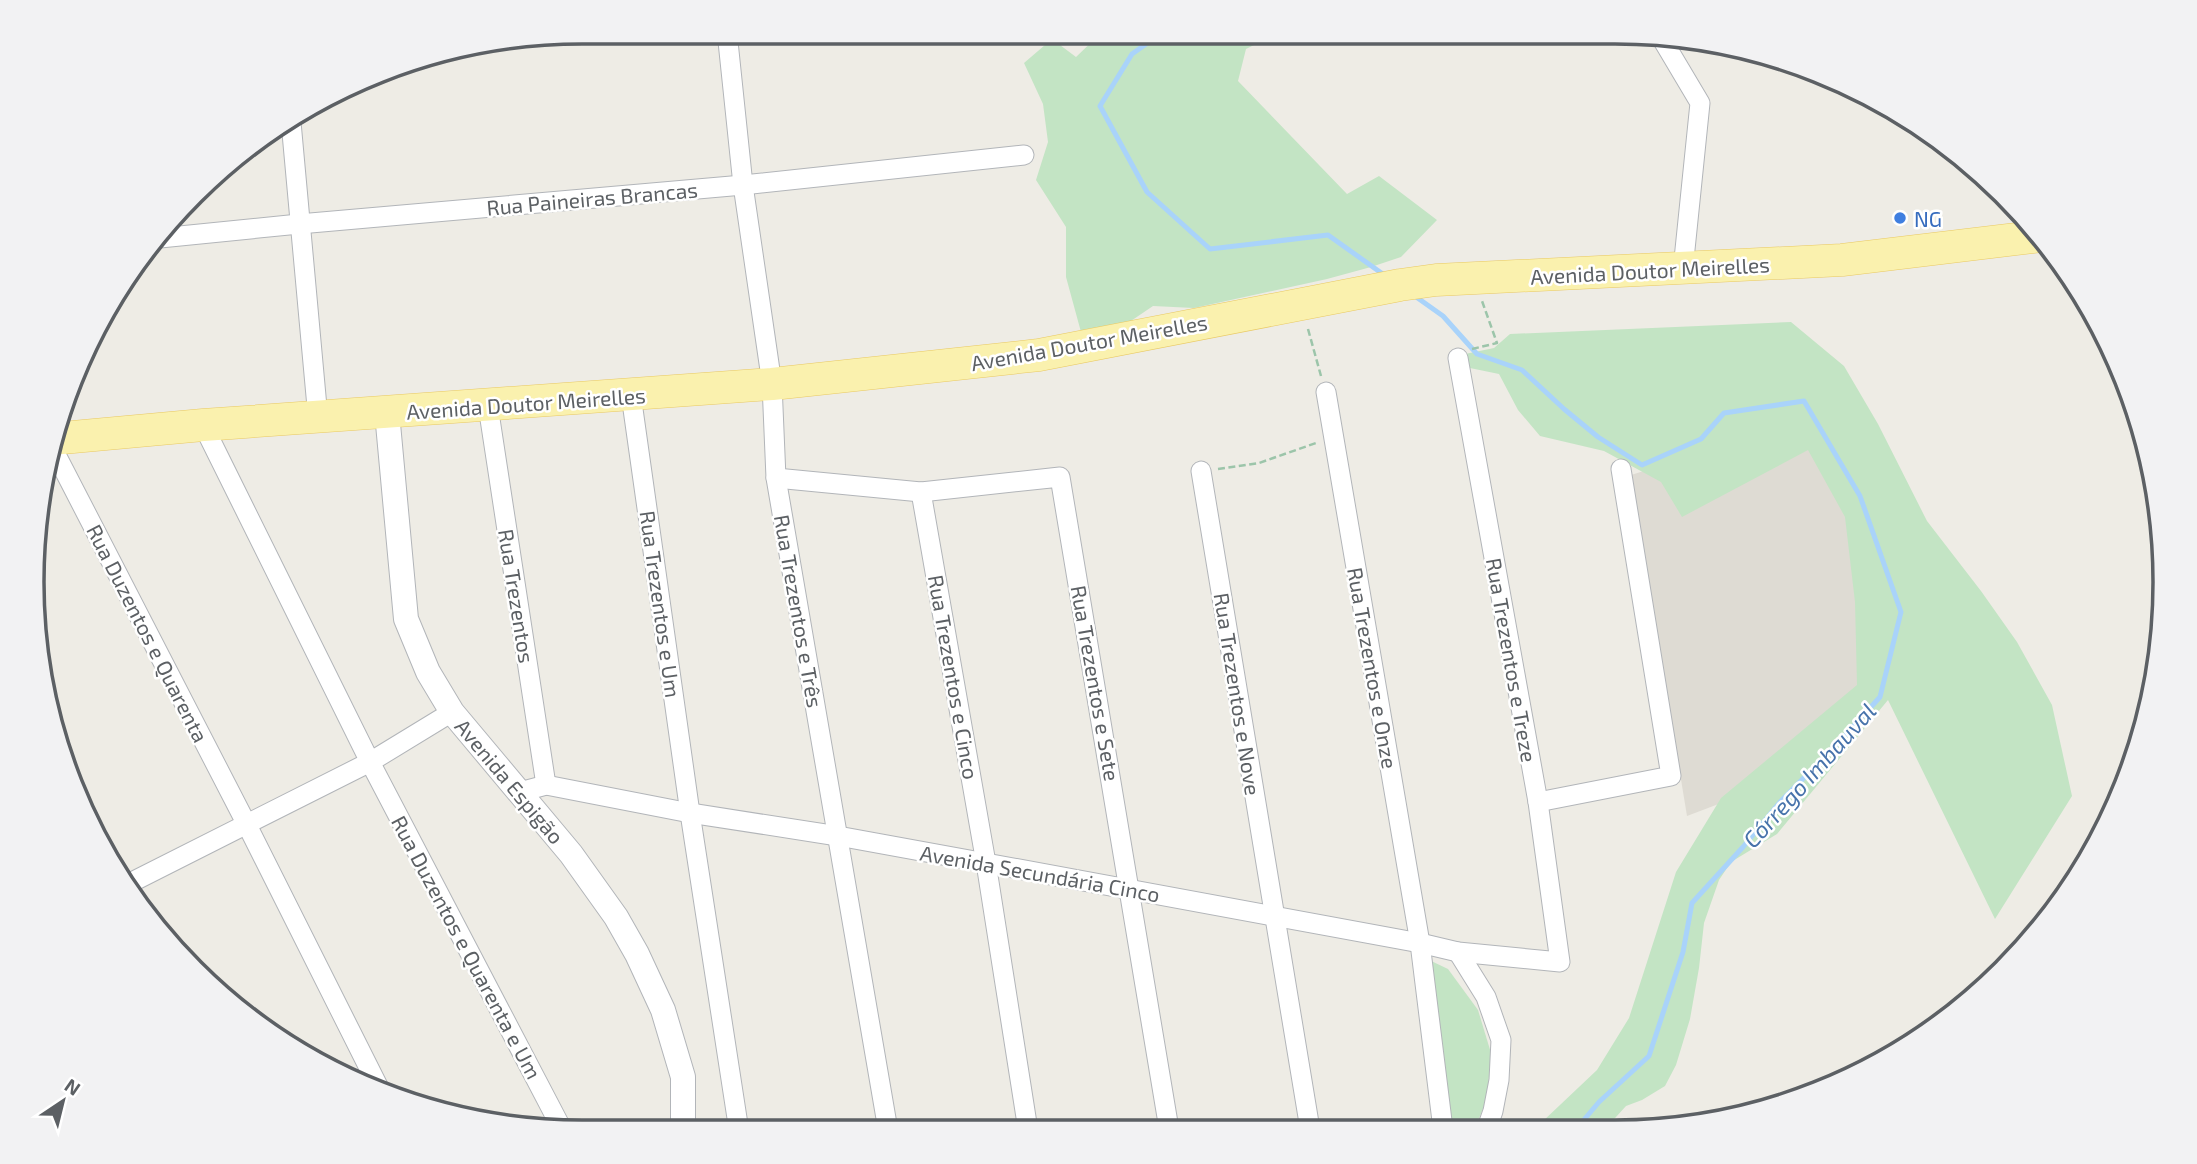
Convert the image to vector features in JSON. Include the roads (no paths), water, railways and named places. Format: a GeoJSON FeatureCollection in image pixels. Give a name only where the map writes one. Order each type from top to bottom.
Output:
{"type":"FeatureCollection","features":[{"type":"Feature","properties":{"kind":"main road","name":"Avenida Doutor Meirelles"},"geometry":{"type":"LineString","coordinates":[[63,440],[204,425],[772,384],[1040,355],[1436,280],[1842,260],[2029,238]]}},
{"type":"Feature","properties":{"kind":"street","name":"Rua Trezentos e Três"},"geometry":{"type":"LineString","coordinates":[[728,44],[743,185],[772,384],[776,478],[886,1120]]}},
{"type":"Feature","properties":{"kind":"street"},"geometry":{"type":"LineString","coordinates":[[1666,46],[1700,103],[1683,269]]}},
{"type":"Feature","properties":{"kind":"street"},"geometry":{"type":"LineString","coordinates":[[292,129],[318,418]]}},
{"type":"Feature","properties":{"kind":"street","name":"Rua Paineiras Brancas"},"geometry":{"type":"LineString","coordinates":[[169,237],[743,185],[1024,155]]}},
{"type":"Feature","properties":{"kind":"street","name":"Rua Trezentos e Treze"},"geometry":{"type":"LineString","coordinates":[[1458,358],[1538,802],[1560,962]]}},
{"type":"Feature","properties":{"kind":"street","name":"Rua Trezentos e Onze"},"geometry":{"type":"LineString","coordinates":[[1326,393],[1420,943],[1442,1120]]}},
{"type":"Feature","properties":{"kind":"street","name":"Rua Trezentos e Um"},"geometry":{"type":"LineString","coordinates":[[631,395],[690,813],[737,1120]]}},
{"type":"Feature","properties":{"kind":"street","name":"Rua Trezentos"},"geometry":{"type":"LineString","coordinates":[[488,406],[545,785]]}},
{"type":"Feature","properties":{"kind":"street","name":"Avenida Espigão"},"geometry":{"type":"LineString","coordinates":[[387,413],[406,619],[428,672],[452,712],[571,854],[616,918],[637,954],[663,1010],[683,1077],[683,1120]]}},
{"type":"Feature","properties":{"kind":"street","name":"Rua Duzentos e Quarenta e Um"},"geometry":{"type":"LineString","coordinates":[[204,425],[370,762],[557,1119]]}},
{"type":"Feature","properties":{"kind":"street","name":"Rua Duzentos e Quarenta"},"geometry":{"type":"LineString","coordinates":[[59,458],[374,1078]]}},
{"type":"Feature","properties":{"kind":"street"},"geometry":{"type":"LineString","coordinates":[[1538,802],[1671,776],[1620,469]]}},
{"type":"Feature","properties":{"kind":"street","name":"Rua Trezentos e Nove"},"geometry":{"type":"LineString","coordinates":[[1201,471],[1309,1120]]}},
{"type":"Feature","properties":{"kind":"street","name":"Rua Trezentos e Sete"},"geometry":{"type":"LineString","coordinates":[[921,492],[1060,477],[1168,1120]]}},
{"type":"Feature","properties":{"kind":"street"},"geometry":{"type":"LineString","coordinates":[[776,478],[921,492]]}},
{"type":"Feature","properties":{"kind":"street","name":"Rua Trezentos e Cinco"},"geometry":{"type":"LineString","coordinates":[[921,492],[986,863],[1026,1120]]}},
{"type":"Feature","properties":{"kind":"street"},"geometry":{"type":"LineString","coordinates":[[134,881],[370,762],[452,712]]}},
{"type":"Feature","properties":{"kind":"street","name":"Avenida Secundária Cinco"},"geometry":{"type":"LineString","coordinates":[[520,792],[545,785],[690,813],[986,863],[1458,952],[1560,962]]}},
{"type":"Feature","properties":{"kind":"street"},"geometry":{"type":"LineString","coordinates":[[1458,952],[1486,997],[1501,1040],[1499,1080],[1490,1120]]}},
{"type":"Feature","properties":{"kind":"waterway","name":"Córrego Imbauval"},"geometry":{"type":"LineString","coordinates":[[1146,44],[1132,54],[1100,106],[1147,192],[1210,249],[1328,235],[1387,277]]}},
{"type":"Feature","properties":{"kind":"waterway","name":"Córrego Imbauval"},"geometry":{"type":"LineString","coordinates":[[1412,294],[1443,316],[1477,354],[1522,370],[1598,437],[1642,465],[1701,439],[1724,413],[1804,401],[1860,496],[1901,612],[1880,697],[1780,802],[1692,903],[1683,952],[1649,1056],[1599,1102],[1584,1120]]}},
{"type":"Feature","properties":{"kind":"place","name":"NG"},"geometry":{"type":"Point","coordinates":[1900,218]}}]}
